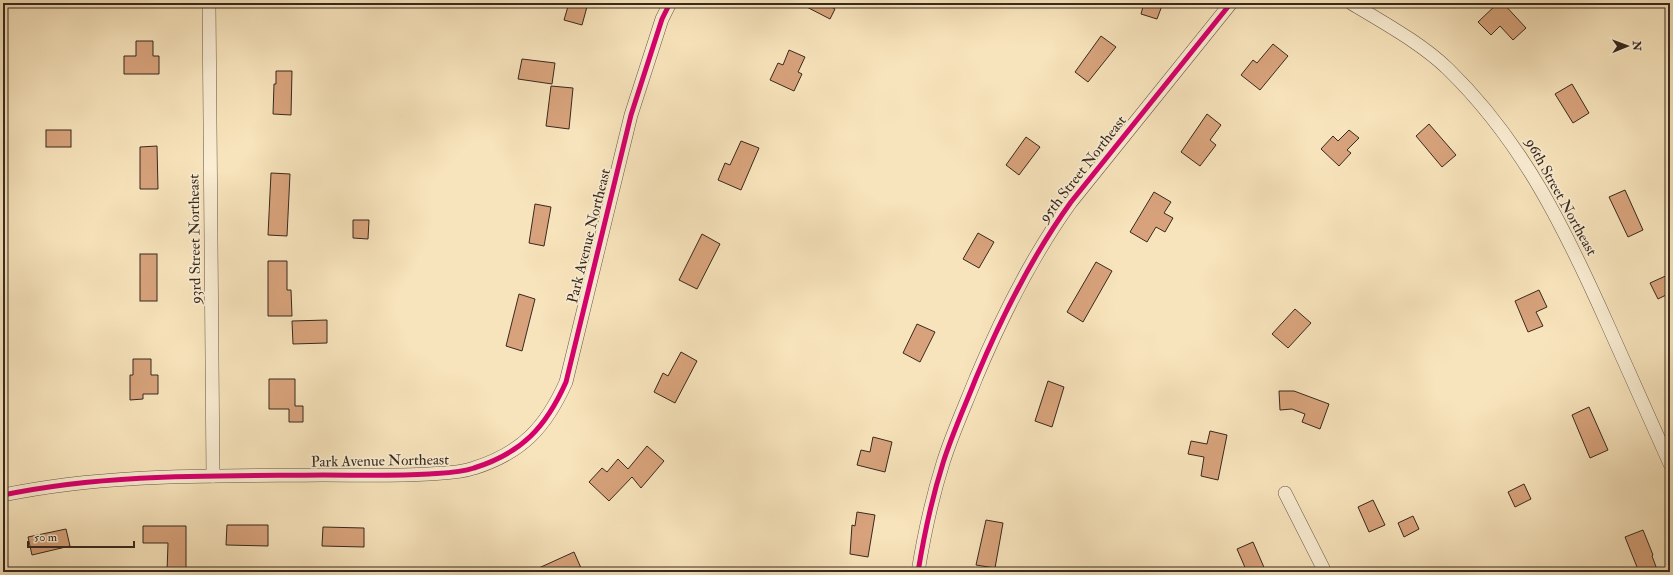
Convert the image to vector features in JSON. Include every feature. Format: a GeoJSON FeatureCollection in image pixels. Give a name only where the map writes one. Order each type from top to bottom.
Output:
{"type":"FeatureCollection","features":[{"type":"Feature","properties":{"kind":"street","name":"93rd Street Northeast"},"geometry":{"type":"LineString","coordinates":[[209,3],[213,476]]}},
{"type":"Feature","properties":{"kind":"street","name":"Park Avenue Northeast"},"geometry":{"type":"LineString","coordinates":[[3,495],[76,483],[213,476],[411,475],[446,473],[473,469],[499,458],[521,445],[539,428],[555,407],[566,382],[631,115],[656,39],[670,3]]}},
{"type":"Feature","properties":{"kind":"street","name":"95th Street Northeast"},"geometry":{"type":"LineString","coordinates":[[918,572],[942,463],[993,340],[1030,266],[1050,232],[1071,202],[1231,3]]}},
{"type":"Feature","properties":{"kind":"street","name":"96th Street Northeast"},"geometry":{"type":"LineString","coordinates":[[1351,3],[1421,48],[1447,68],[1495,120],[1521,156],[1576,252],[1670,464]]}},
{"type":"Feature","properties":{"kind":"street"},"geometry":{"type":"LineString","coordinates":[[1285,493],[1325,572]]}},
{"type":"Feature","properties":{"kind":"building"},"geometry":{"type":"Polygon","coordinates":[[[569,3],[588,3],[582,25],[564,20],[569,3]]]}},
{"type":"Feature","properties":{"kind":"building"},"geometry":{"type":"Polygon","coordinates":[[[799,3],[824,3],[835,9],[830,19],[799,3]]]}},
{"type":"Feature","properties":{"kind":"building"},"geometry":{"type":"Polygon","coordinates":[[[1144,3],[1163,3],[1157,19],[1141,14],[1144,3]]]}},
{"type":"Feature","properties":{"kind":"building"},"geometry":{"type":"Polygon","coordinates":[[[1498,3],[1503,3],[1526,28],[1513,40],[1500,26],[1491,35],[1478,22],[1498,3]]]}},
{"type":"Feature","properties":{"kind":"building"},"geometry":{"type":"Polygon","coordinates":[[[1101,36],[1116,47],[1088,82],[1075,72],[1101,36]]]}},
{"type":"Feature","properties":{"kind":"building"},"geometry":{"type":"Polygon","coordinates":[[[136,41],[153,41],[153,56],[159,56],[159,74],[124,74],[124,56],[136,56],[136,41]]]}},
{"type":"Feature","properties":{"kind":"building"},"geometry":{"type":"Polygon","coordinates":[[[1273,44],[1288,56],[1260,90],[1241,75],[1253,60],[1257,63],[1273,44]]]}},
{"type":"Feature","properties":{"kind":"building"},"geometry":{"type":"Polygon","coordinates":[[[789,50],[805,57],[798,72],[802,74],[794,91],[770,80],[778,63],[783,65],[789,50]]]}},
{"type":"Feature","properties":{"kind":"building"},"geometry":{"type":"Polygon","coordinates":[[[522,59],[555,63],[552,84],[518,79],[522,59]]]}},
{"type":"Feature","properties":{"kind":"building"},"geometry":{"type":"Polygon","coordinates":[[[276,71],[292,71],[291,115],[273,114],[276,71]]]}},
{"type":"Feature","properties":{"kind":"building"},"geometry":{"type":"Polygon","coordinates":[[[1572,84],[1589,113],[1573,123],[1555,94],[1572,84]]]}},
{"type":"Feature","properties":{"kind":"building"},"geometry":{"type":"Polygon","coordinates":[[[551,86],[573,88],[569,129],[546,126],[551,86]]]}},
{"type":"Feature","properties":{"kind":"building"},"geometry":{"type":"Polygon","coordinates":[[[1207,114],[1221,125],[1210,140],[1216,145],[1200,166],[1181,152],[1207,114]]]}},
{"type":"Feature","properties":{"kind":"building"},"geometry":{"type":"Polygon","coordinates":[[[1429,124],[1456,155],[1442,167],[1416,136],[1429,124]]]}},
{"type":"Feature","properties":{"kind":"building"},"geometry":{"type":"Polygon","coordinates":[[[46,130],[71,130],[71,147],[46,147],[46,130]]]}},
{"type":"Feature","properties":{"kind":"building"},"geometry":{"type":"Polygon","coordinates":[[[1349,130],[1359,138],[1347,150],[1351,153],[1339,166],[1321,149],[1333,136],[1338,141],[1349,130]]]}},
{"type":"Feature","properties":{"kind":"building"},"geometry":{"type":"Polygon","coordinates":[[[1026,137],[1040,147],[1019,175],[1006,165],[1026,137]]]}},
{"type":"Feature","properties":{"kind":"building"},"geometry":{"type":"Polygon","coordinates":[[[741,141],[759,148],[741,190],[718,180],[725,163],[730,165],[741,141]]]}},
{"type":"Feature","properties":{"kind":"building"},"geometry":{"type":"Polygon","coordinates":[[[157,146],[158,189],[140,189],[140,147],[157,146]]]}},
{"type":"Feature","properties":{"kind":"building"},"geometry":{"type":"Polygon","coordinates":[[[271,173],[290,174],[287,236],[268,235],[271,173]]]}},
{"type":"Feature","properties":{"kind":"building"},"geometry":{"type":"Polygon","coordinates":[[[1625,190],[1643,230],[1628,237],[1609,197],[1625,190]]]}},
{"type":"Feature","properties":{"kind":"building"},"geometry":{"type":"Polygon","coordinates":[[[1154,192],[1171,202],[1164,213],[1173,218],[1165,232],[1156,227],[1147,242],[1130,232],[1154,192]]]}},
{"type":"Feature","properties":{"kind":"building"},"geometry":{"type":"Polygon","coordinates":[[[535,204],[551,207],[544,246],[529,243],[535,204]]]}},
{"type":"Feature","properties":{"kind":"building"},"geometry":{"type":"Polygon","coordinates":[[[353,220],[369,220],[368,239],[353,238],[353,220]]]}},
{"type":"Feature","properties":{"kind":"building"},"geometry":{"type":"Polygon","coordinates":[[[978,233],[994,242],[979,268],[963,259],[978,233]]]}},
{"type":"Feature","properties":{"kind":"building"},"geometry":{"type":"Polygon","coordinates":[[[702,234],[720,244],[697,289],[679,280],[702,234]]]}},
{"type":"Feature","properties":{"kind":"building"},"geometry":{"type":"Polygon","coordinates":[[[140,254],[157,254],[157,301],[140,301],[140,254]]]}},
{"type":"Feature","properties":{"kind":"building"},"geometry":{"type":"Polygon","coordinates":[[[268,261],[287,261],[287,290],[291,290],[292,316],[268,316],[268,261]]]}},
{"type":"Feature","properties":{"kind":"building"},"geometry":{"type":"Polygon","coordinates":[[[1096,262],[1112,271],[1083,322],[1067,312],[1096,262]]]}},
{"type":"Feature","properties":{"kind":"building"},"geometry":{"type":"Polygon","coordinates":[[[1670,274],[1670,293],[1658,299],[1650,283],[1670,274]]]}},
{"type":"Feature","properties":{"kind":"building"},"geometry":{"type":"Polygon","coordinates":[[[1539,290],[1547,307],[1536,312],[1543,326],[1528,332],[1515,301],[1539,290]]]}},
{"type":"Feature","properties":{"kind":"building"},"geometry":{"type":"Polygon","coordinates":[[[519,294],[535,299],[522,351],[506,346],[519,294]]]}},
{"type":"Feature","properties":{"kind":"building"},"geometry":{"type":"Polygon","coordinates":[[[1295,309],[1311,323],[1288,348],[1272,334],[1295,309]]]}},
{"type":"Feature","properties":{"kind":"building"},"geometry":{"type":"Polygon","coordinates":[[[327,320],[327,343],[293,344],[292,321],[327,320]]]}},
{"type":"Feature","properties":{"kind":"building"},"geometry":{"type":"Polygon","coordinates":[[[917,324],[935,332],[920,362],[903,353],[917,324]]]}},
{"type":"Feature","properties":{"kind":"building"},"geometry":{"type":"Polygon","coordinates":[[[681,352],[697,361],[675,403],[654,392],[663,373],[668,376],[681,352]]]}},
{"type":"Feature","properties":{"kind":"building"},"geometry":{"type":"Polygon","coordinates":[[[133,359],[151,359],[151,375],[158,375],[158,394],[143,394],[143,399],[130,400],[130,375],[133,375],[133,359]]]}},
{"type":"Feature","properties":{"kind":"building"},"geometry":{"type":"Polygon","coordinates":[[[269,379],[295,379],[295,406],[303,406],[303,422],[289,422],[289,409],[269,409],[269,379]]]}},
{"type":"Feature","properties":{"kind":"building"},"geometry":{"type":"Polygon","coordinates":[[[1048,381],[1064,387],[1052,427],[1035,421],[1048,381]]]}},
{"type":"Feature","properties":{"kind":"building"},"geometry":{"type":"Polygon","coordinates":[[[1279,391],[1294,391],[1329,404],[1320,429],[1302,422],[1305,414],[1292,409],[1280,410],[1279,391]]]}},
{"type":"Feature","properties":{"kind":"building"},"geometry":{"type":"Polygon","coordinates":[[[1589,407],[1608,450],[1590,458],[1572,415],[1589,407]]]}},
{"type":"Feature","properties":{"kind":"building"},"geometry":{"type":"Polygon","coordinates":[[[1210,431],[1227,435],[1218,480],[1201,476],[1204,457],[1188,454],[1191,441],[1207,444],[1210,431]]]}},
{"type":"Feature","properties":{"kind":"building"},"geometry":{"type":"Polygon","coordinates":[[[873,437],[892,442],[885,472],[857,465],[861,450],[870,452],[873,437]]]}},
{"type":"Feature","properties":{"kind":"building"},"geometry":{"type":"Polygon","coordinates":[[[647,446],[664,461],[641,488],[632,477],[609,501],[589,482],[602,468],[607,472],[618,459],[628,469],[647,446]]]}},
{"type":"Feature","properties":{"kind":"building"},"geometry":{"type":"Polygon","coordinates":[[[1524,484],[1531,499],[1515,507],[1508,492],[1524,484]]]}},
{"type":"Feature","properties":{"kind":"building"},"geometry":{"type":"Polygon","coordinates":[[[1373,500],[1385,525],[1369,532],[1358,507],[1373,500]]]}},
{"type":"Feature","properties":{"kind":"building"},"geometry":{"type":"Polygon","coordinates":[[[857,512],[875,515],[868,557],[850,554],[852,525],[855,526],[857,512]]]}},
{"type":"Feature","properties":{"kind":"building"},"geometry":{"type":"Polygon","coordinates":[[[1413,516],[1419,529],[1404,537],[1398,523],[1413,516]]]}},
{"type":"Feature","properties":{"kind":"building"},"geometry":{"type":"Polygon","coordinates":[[[986,520],[1003,523],[995,568],[976,565],[986,520]]]}},
{"type":"Feature","properties":{"kind":"building"},"geometry":{"type":"Polygon","coordinates":[[[227,525],[268,525],[268,546],[226,545],[227,525]]]}},
{"type":"Feature","properties":{"kind":"building"},"geometry":{"type":"Polygon","coordinates":[[[143,526],[186,526],[186,572],[167,572],[168,543],[143,543],[143,526]]]}},
{"type":"Feature","properties":{"kind":"building"},"geometry":{"type":"Polygon","coordinates":[[[323,527],[364,528],[364,547],[322,546],[323,527]]]}},
{"type":"Feature","properties":{"kind":"building"},"geometry":{"type":"Polygon","coordinates":[[[66,529],[70,546],[32,555],[28,537],[66,529]]]}},
{"type":"Feature","properties":{"kind":"building"},"geometry":{"type":"Polygon","coordinates":[[[1643,530],[1658,572],[1639,572],[1625,537],[1643,530]]]}},
{"type":"Feature","properties":{"kind":"building"},"geometry":{"type":"Polygon","coordinates":[[[1253,542],[1266,572],[1247,572],[1237,549],[1253,542]]]}},
{"type":"Feature","properties":{"kind":"building"},"geometry":{"type":"Polygon","coordinates":[[[574,552],[581,568],[571,572],[530,572],[574,552]]]}},
{"type":"Feature","properties":{"kind":"cycle path"},"geometry":{"type":"LineString","coordinates":[[3,495],[43,488],[122,479],[243,475],[403,475],[463,471],[491,462],[506,455],[519,446],[541,425],[550,412],[566,382],[631,115],[662,19],[670,3]]}},
{"type":"Feature","properties":{"kind":"cycle path"},"geometry":{"type":"LineString","coordinates":[[918,572],[932,503],[950,441],[996,332],[1031,265],[1071,202],[1231,3]]}}]}
